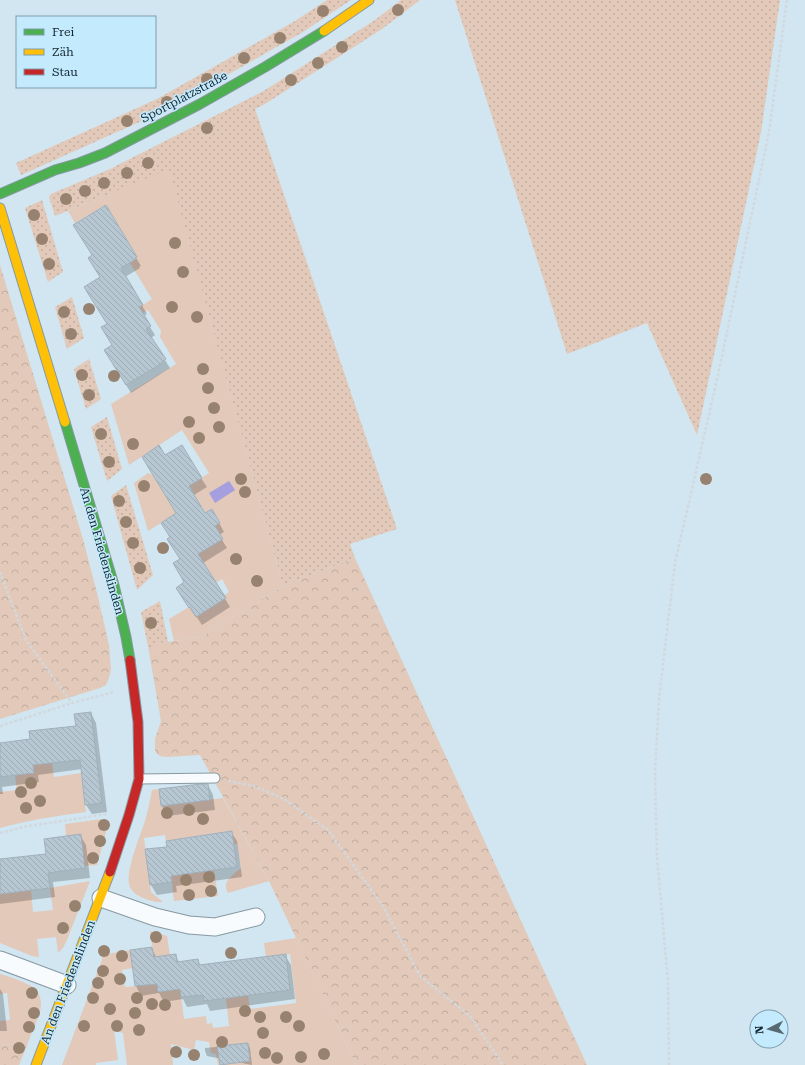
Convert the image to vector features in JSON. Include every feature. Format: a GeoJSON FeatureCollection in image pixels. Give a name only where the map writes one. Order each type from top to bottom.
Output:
{"type":"FeatureCollection","features":[{"type":"Feature","properties":{"kind":"street","name":"Sportplatzstraße"},"geometry":{"type":"LineString","coordinates":[[0,194],[55,170],[105,153],[200,104],[324,31],[369,0]]}},
{"type":"Feature","properties":{"kind":"street","name":"An den Friedenslinden"},"geometry":{"type":"LineString","coordinates":[[0,208],[114,585],[126,637],[138,722],[139,779],[129,816],[101,898],[36,1065]]}},
{"type":"Feature","properties":{"kind":"street"},"geometry":{"type":"LineString","coordinates":[[101,898],[155,917],[189,925],[215,926],[256,917]]}},
{"type":"Feature","properties":{"kind":"street"},"geometry":{"type":"LineString","coordinates":[[0,960],[67,985]]}},
{"type":"Feature","properties":{"kind":"lane"},"geometry":{"type":"LineString","coordinates":[[139,779],[215,778]]}},
{"type":"Feature","properties":{"kind":"path"},"geometry":{"type":"LineString","coordinates":[[669,1065],[668,982],[658,857],[655,781],[659,699],[675,563],[718,375],[769,132],[787,0]]}},
{"type":"Feature","properties":{"kind":"path"},"geometry":{"type":"LineString","coordinates":[[0,572],[26,640],[72,703]]}},
{"type":"Feature","properties":{"kind":"path"},"geometry":{"type":"LineString","coordinates":[[0,726],[72,703],[134,687]]}},
{"type":"Feature","properties":{"kind":"path"},"geometry":{"type":"LineString","coordinates":[[215,778],[254,786],[284,799],[328,830],[383,906],[420,976],[470,1016],[503,1065]]}},
{"type":"Feature","properties":{"kind":"path"},"geometry":{"type":"LineString","coordinates":[[0,833],[23,827],[105,814],[129,816]]}},
{"type":"Feature","properties":{"kind":"green space"},"geometry":{"type":"Polygon","coordinates":[[[327,0],[351,0],[303,32],[164,111],[21,175],[16,163],[157,99],[295,21],[327,0]]]}},
{"type":"Feature","properties":{"kind":"green space"},"geometry":{"type":"Polygon","coordinates":[[[401,0],[420,0],[382,29],[255,109],[397,529],[350,544],[355,558],[283,586],[169,170],[55,216],[49,197],[51,194],[110,169],[262,92],[375,20],[401,0]]]}},
{"type":"Feature","properties":{"kind":"green space"},"geometry":{"type":"Polygon","coordinates":[[[455,0],[780,0],[761,132],[697,435],[647,323],[567,354],[455,0]]]}},
{"type":"Feature","properties":{"kind":"green space"},"geometry":{"type":"Polygon","coordinates":[[[169,169],[283,586],[201,637],[174,641],[169,619],[189,607],[196,617],[229,592],[222,579],[216,583],[198,554],[215,526],[220,522],[212,509],[205,513],[198,500],[148,531],[134,483],[148,473],[153,475],[168,499],[209,473],[182,430],[129,465],[111,404],[176,364],[160,337],[161,331],[148,310],[122,326],[119,320],[152,299],[130,263],[136,259],[106,205],[75,223],[68,211],[169,169]]]}},
{"type":"Feature","properties":{"kind":"green space"},"geometry":{"type":"Polygon","coordinates":[[[42,200],[63,272],[48,282],[25,208],[42,200]]]}},
{"type":"Feature","properties":{"kind":"green space"},"geometry":{"type":"Polygon","coordinates":[[[0,265],[83,539],[109,645],[111,670],[106,685],[100,688],[0,719],[0,265]]]}},
{"type":"Feature","properties":{"kind":"green space"},"geometry":{"type":"Polygon","coordinates":[[[72,297],[84,338],[67,349],[55,307],[72,297]]]}},
{"type":"Feature","properties":{"kind":"green space"},"geometry":{"type":"Polygon","coordinates":[[[89,359],[101,399],[86,409],[74,369],[89,359]]]}},
{"type":"Feature","properties":{"kind":"green space"},"geometry":{"type":"Polygon","coordinates":[[[107,417],[122,469],[107,481],[91,427],[107,417]]]}},
{"type":"Feature","properties":{"kind":"green space"},"geometry":{"type":"Polygon","coordinates":[[[126,485],[153,575],[137,590],[111,496],[126,485]]]}},
{"type":"Feature","properties":{"kind":"green space"},"geometry":{"type":"Polygon","coordinates":[[[355,558],[587,1065],[356,1065],[269,881],[200,755],[166,757],[160,756],[155,750],[155,739],[161,721],[149,652],[161,643],[201,637],[283,586],[355,558]]]}},
{"type":"Feature","properties":{"kind":"green space"},"geometry":{"type":"Polygon","coordinates":[[[160,601],[168,642],[161,643],[149,652],[141,612],[160,601]]]}},
{"type":"Feature","properties":{"kind":"green space"},"geometry":{"type":"Polygon","coordinates":[[[52,763],[54,777],[81,773],[86,812],[32,820],[0,828],[0,792],[17,790],[15,775],[34,773],[33,765],[52,763]]]}},
{"type":"Feature","properties":{"kind":"green space"},"geometry":{"type":"Polygon","coordinates":[[[159,789],[161,806],[223,798],[269,881],[228,893],[226,889],[227,882],[241,868],[237,844],[233,844],[231,831],[166,841],[165,835],[144,838],[151,892],[163,902],[148,900],[134,892],[129,884],[131,862],[145,821],[152,790],[159,789]]]}},
{"type":"Feature","properties":{"kind":"green space"},"geometry":{"type":"Polygon","coordinates":[[[102,819],[108,825],[97,865],[84,866],[66,836],[65,824],[102,819]]]}},
{"type":"Feature","properties":{"kind":"green space"},"geometry":{"type":"Polygon","coordinates":[[[214,870],[218,896],[174,901],[171,876],[214,870]]]}},
{"type":"Feature","properties":{"kind":"green space"},"geometry":{"type":"Polygon","coordinates":[[[90,881],[67,940],[63,948],[58,953],[56,937],[37,939],[39,957],[32,956],[0,943],[0,894],[31,890],[33,912],[53,910],[50,888],[90,881]]]}},
{"type":"Feature","properties":{"kind":"green space"},"geometry":{"type":"Polygon","coordinates":[[[150,931],[167,936],[170,955],[154,957],[150,931]]]}},
{"type":"Feature","properties":{"kind":"green space"},"geometry":{"type":"Polygon","coordinates":[[[296,938],[356,1065],[218,1065],[216,1054],[211,1053],[209,1042],[196,1040],[194,1050],[171,1044],[173,1065],[127,1065],[123,1033],[114,1030],[118,1060],[96,1063],[96,1065],[62,1065],[102,960],[102,955],[130,950],[133,968],[122,970],[125,987],[157,984],[158,992],[180,989],[184,1019],[206,1016],[207,1024],[212,1023],[213,1028],[229,1026],[226,999],[248,995],[250,1009],[296,1003],[290,954],[266,957],[264,943],[296,938]]]}},
{"type":"Feature","properties":{"kind":"green space"},"geometry":{"type":"Polygon","coordinates":[[[0,974],[32,986],[39,996],[41,1009],[28,1043],[0,1045],[0,1021],[10,1020],[7,993],[0,994],[0,974]]]}},
{"type":"Feature","properties":{"kind":"green space"},"geometry":{"type":"Polygon","coordinates":[[[28,1043],[19,1065],[0,1065],[0,1045],[28,1043]]]}},
{"type":"Feature","properties":{"kind":"shaded area"},"geometry":{"type":"Polygon","coordinates":[[[229,481],[235,490],[215,503],[209,493],[229,481]]]}},
{"type":"Feature","properties":{"kind":"building"},"geometry":{"type":"Polygon","coordinates":[[[106,205],[137,257],[121,268],[143,305],[139,307],[151,326],[146,329],[166,359],[159,365],[126,385],[104,350],[112,345],[101,327],[107,324],[84,287],[100,277],[88,258],[92,255],[73,225],[106,205]]]}},
{"type":"Feature","properties":{"kind":"building"},"geometry":{"type":"Polygon","coordinates":[[[159,445],[165,455],[182,445],[202,478],[189,486],[205,513],[212,509],[220,523],[215,526],[223,539],[198,554],[226,598],[196,617],[176,588],[184,582],[173,563],[180,559],[167,539],[170,537],[161,523],[176,513],[142,457],[159,445]]]}},
{"type":"Feature","properties":{"kind":"building"},"geometry":{"type":"Polygon","coordinates":[[[91,712],[102,803],[85,805],[80,760],[33,765],[34,773],[0,777],[0,743],[30,739],[29,731],[76,726],[74,714],[91,712]]]}},
{"type":"Feature","properties":{"kind":"building"},"geometry":{"type":"Polygon","coordinates":[[[208,784],[210,800],[161,806],[159,789],[208,784]]]}},
{"type":"Feature","properties":{"kind":"building"},"geometry":{"type":"Polygon","coordinates":[[[232,831],[237,867],[171,876],[172,882],[150,885],[145,849],[167,847],[166,841],[232,831]]]}},
{"type":"Feature","properties":{"kind":"building"},"geometry":{"type":"Polygon","coordinates":[[[81,834],[85,868],[48,873],[50,888],[0,894],[0,859],[46,854],[44,839],[81,834]]]}},
{"type":"Feature","properties":{"kind":"building"},"geometry":{"type":"Polygon","coordinates":[[[152,947],[154,957],[176,954],[177,962],[198,959],[199,965],[286,954],[290,990],[204,1001],[203,995],[181,997],[180,989],[158,992],[157,984],[135,986],[130,950],[152,947]]]}},
{"type":"Feature","properties":{"kind":"building"},"geometry":{"type":"Polygon","coordinates":[[[248,1043],[250,1061],[220,1065],[217,1046],[248,1043]]]}},
{"type":"Feature","properties":{"kind":"traffic: fast"},"geometry":{"type":"LineString","coordinates":[[0,194],[55,170],[105,153],[200,104],[324,31]]}},
{"type":"Feature","properties":{"kind":"traffic: fast"},"geometry":{"type":"LineString","coordinates":[[65,422],[114,585],[130,660]]}},
{"type":"Feature","properties":{"kind":"traffic: slow"},"geometry":{"type":"LineString","coordinates":[[324,31],[369,0]]}},
{"type":"Feature","properties":{"kind":"traffic: slow"},"geometry":{"type":"LineString","coordinates":[[0,208],[65,422]]}},
{"type":"Feature","properties":{"kind":"traffic: slow"},"geometry":{"type":"LineString","coordinates":[[36,1065],[110,872]]}},
{"type":"Feature","properties":{"kind":"traffic: jam"},"geometry":{"type":"LineString","coordinates":[[110,872],[139,779],[138,722],[130,660]]}}]}
